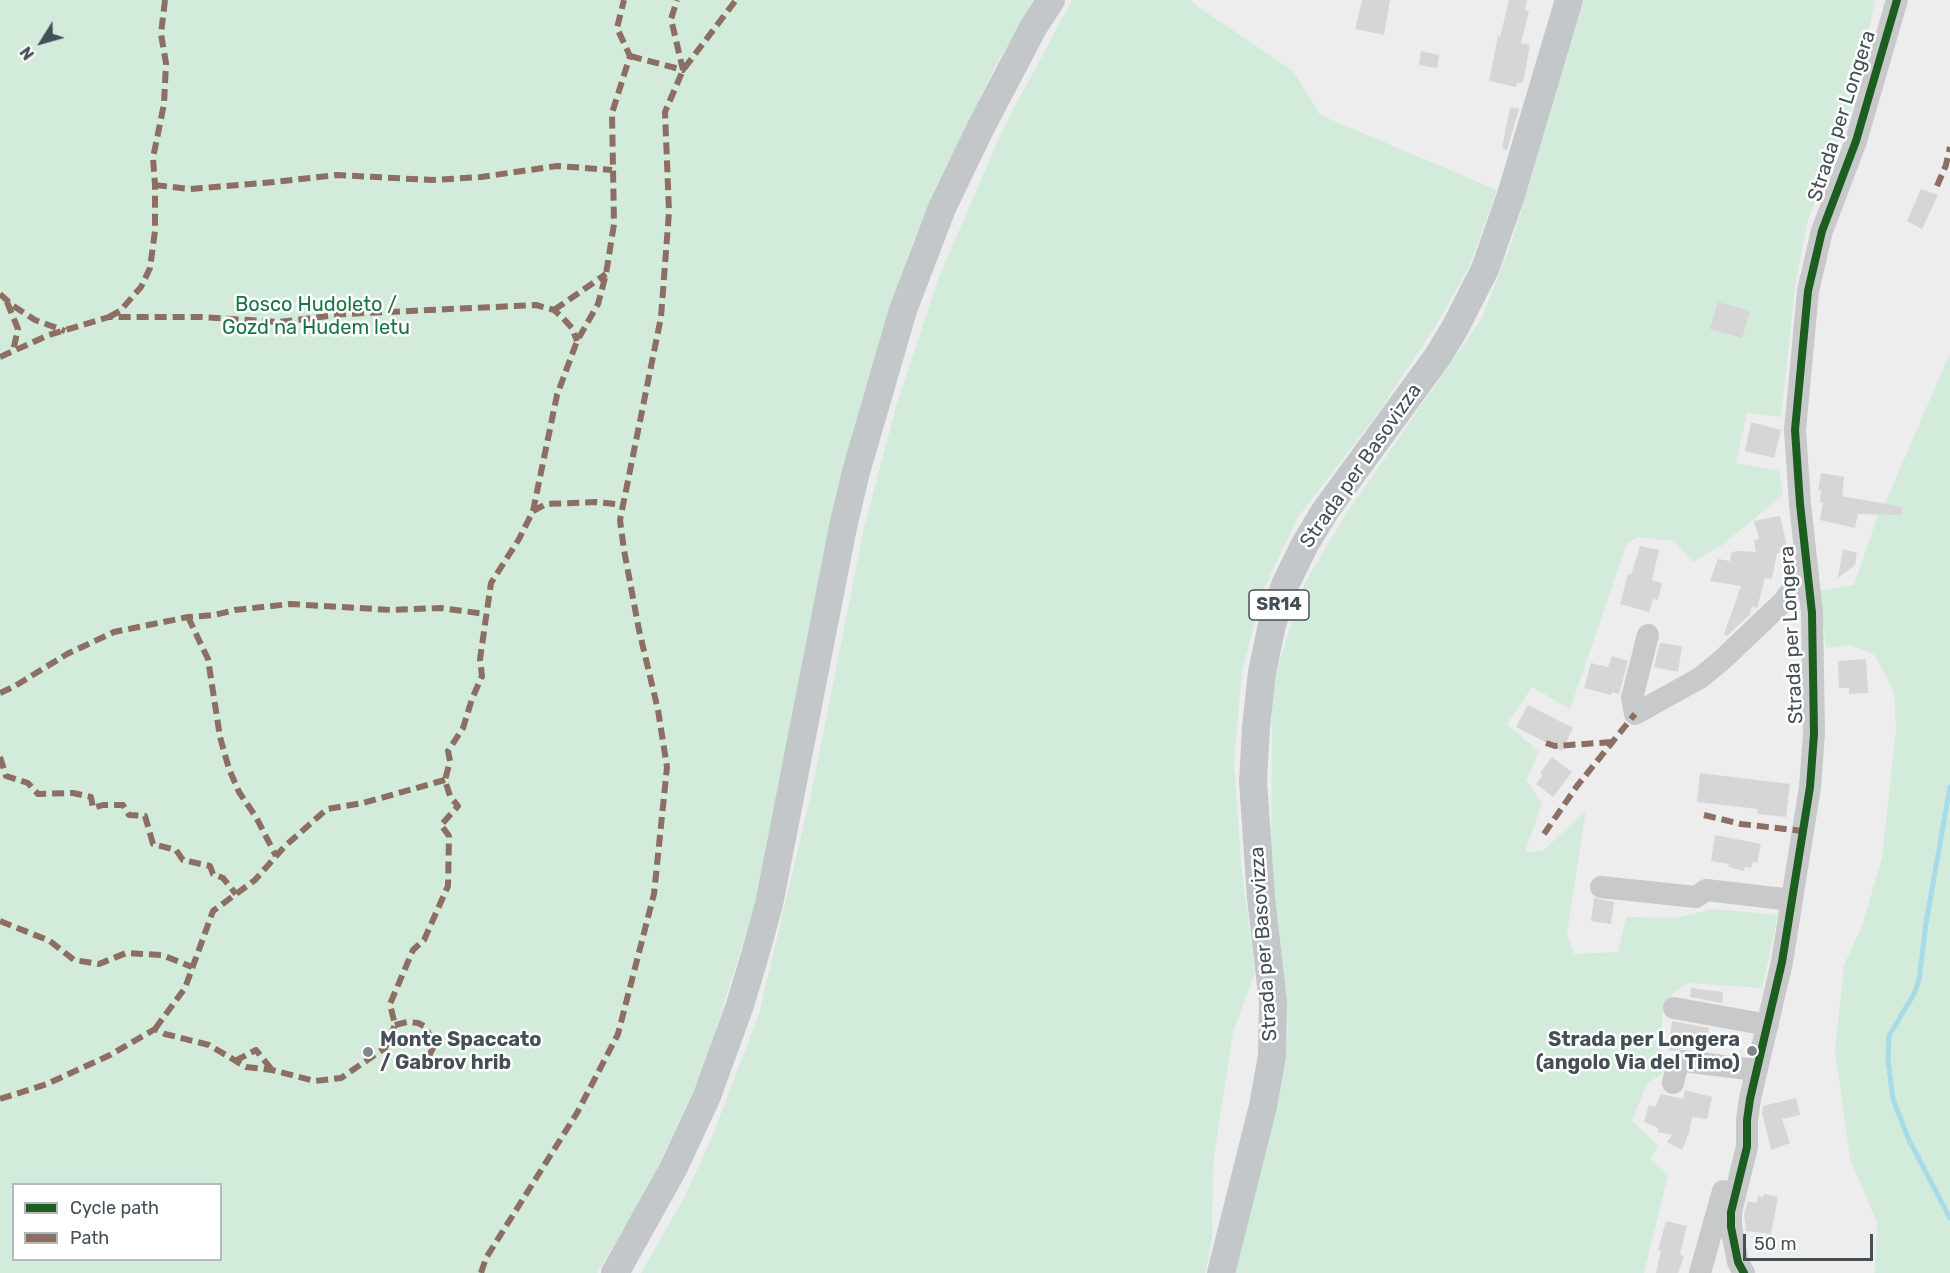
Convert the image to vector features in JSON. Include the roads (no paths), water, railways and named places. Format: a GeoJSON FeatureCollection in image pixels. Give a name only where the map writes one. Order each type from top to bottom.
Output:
{"type":"FeatureCollection","features":[{"type":"Feature","properties":{"kind":"main road"},"geometry":{"type":"LineString","coordinates":[[615,1273],[673,1169],[707,1096],[756,955],[769,904],[843,528],[856,472],[903,310],[947,198],[1034,26],[1051,0]]}},
{"type":"Feature","properties":{"kind":"main road","name":"Strada per Basovizza"},"geometry":{"type":"LineString","coordinates":[[1221,1273],[1263,1106],[1272,1056],[1273,1002],[1261,898],[1253,781],[1262,672],[1272,625],[1285,585],[1304,546],[1325,511],[1438,356],[1485,269],[1511,195],[1569,0]]}},
{"type":"Feature","properties":{"kind":"street","name":"Strada per Longera"},"geometry":{"type":"LineString","coordinates":[[1744,1273],[1738,1262],[1731,1227],[1731,1212],[1747,1147],[1747,1120],[1756,1070],[1782,962],[1810,787],[1814,734],[1812,613],[1796,469],[1795,430],[1808,291],[1822,231],[1859,131],[1898,0]]}},
{"type":"Feature","properties":{"kind":"street","name":"Strada per Longera"},"geometry":{"type":"LineString","coordinates":[[1648,634],[1632,698],[1635,714],[1693,682],[1722,660],[1783,602],[1807,569]]}},
{"type":"Feature","properties":{"kind":"street"},"geometry":{"type":"LineString","coordinates":[[1601,887],[1696,897],[1706,890],[1792,900]]}},
{"type":"Feature","properties":{"kind":"street"},"geometry":{"type":"LineString","coordinates":[[1674,1008],[1768,1025]]}},
{"type":"Feature","properties":{"kind":"street"},"geometry":{"type":"LineString","coordinates":[[1673,1083],[1677,1066],[1683,1061],[1756,1070]]}},
{"type":"Feature","properties":{"kind":"street","name":"Strada per Longera"},"geometry":{"type":"LineString","coordinates":[[1700,1273],[1730,1163],[1747,1120]]}},
{"type":"Feature","properties":{"kind":"waterway"},"geometry":{"type":"LineString","coordinates":[[1950,787],[1926,923],[1919,980],[1914,994],[1889,1036],[1888,1060],[1893,1099],[1909,1140],[1950,1218]]}},
{"type":"Feature","properties":{"kind":"place","name":"Strada per Longera (angolo Via del Timo)"},"geometry":{"type":"Point","coordinates":[1752,1051]}},
{"type":"Feature","properties":{"kind":"place","name":"Monte Spaccato / Gabrov hrib"},"geometry":{"type":"Point","coordinates":[368,1052]}},
{"type":"Feature","properties":{"kind":"park label","name":"Bosco Hudoleto / Gozd na Hudem letu"},"geometry":{"type":"Point","coordinates":[316,316]}}]}
